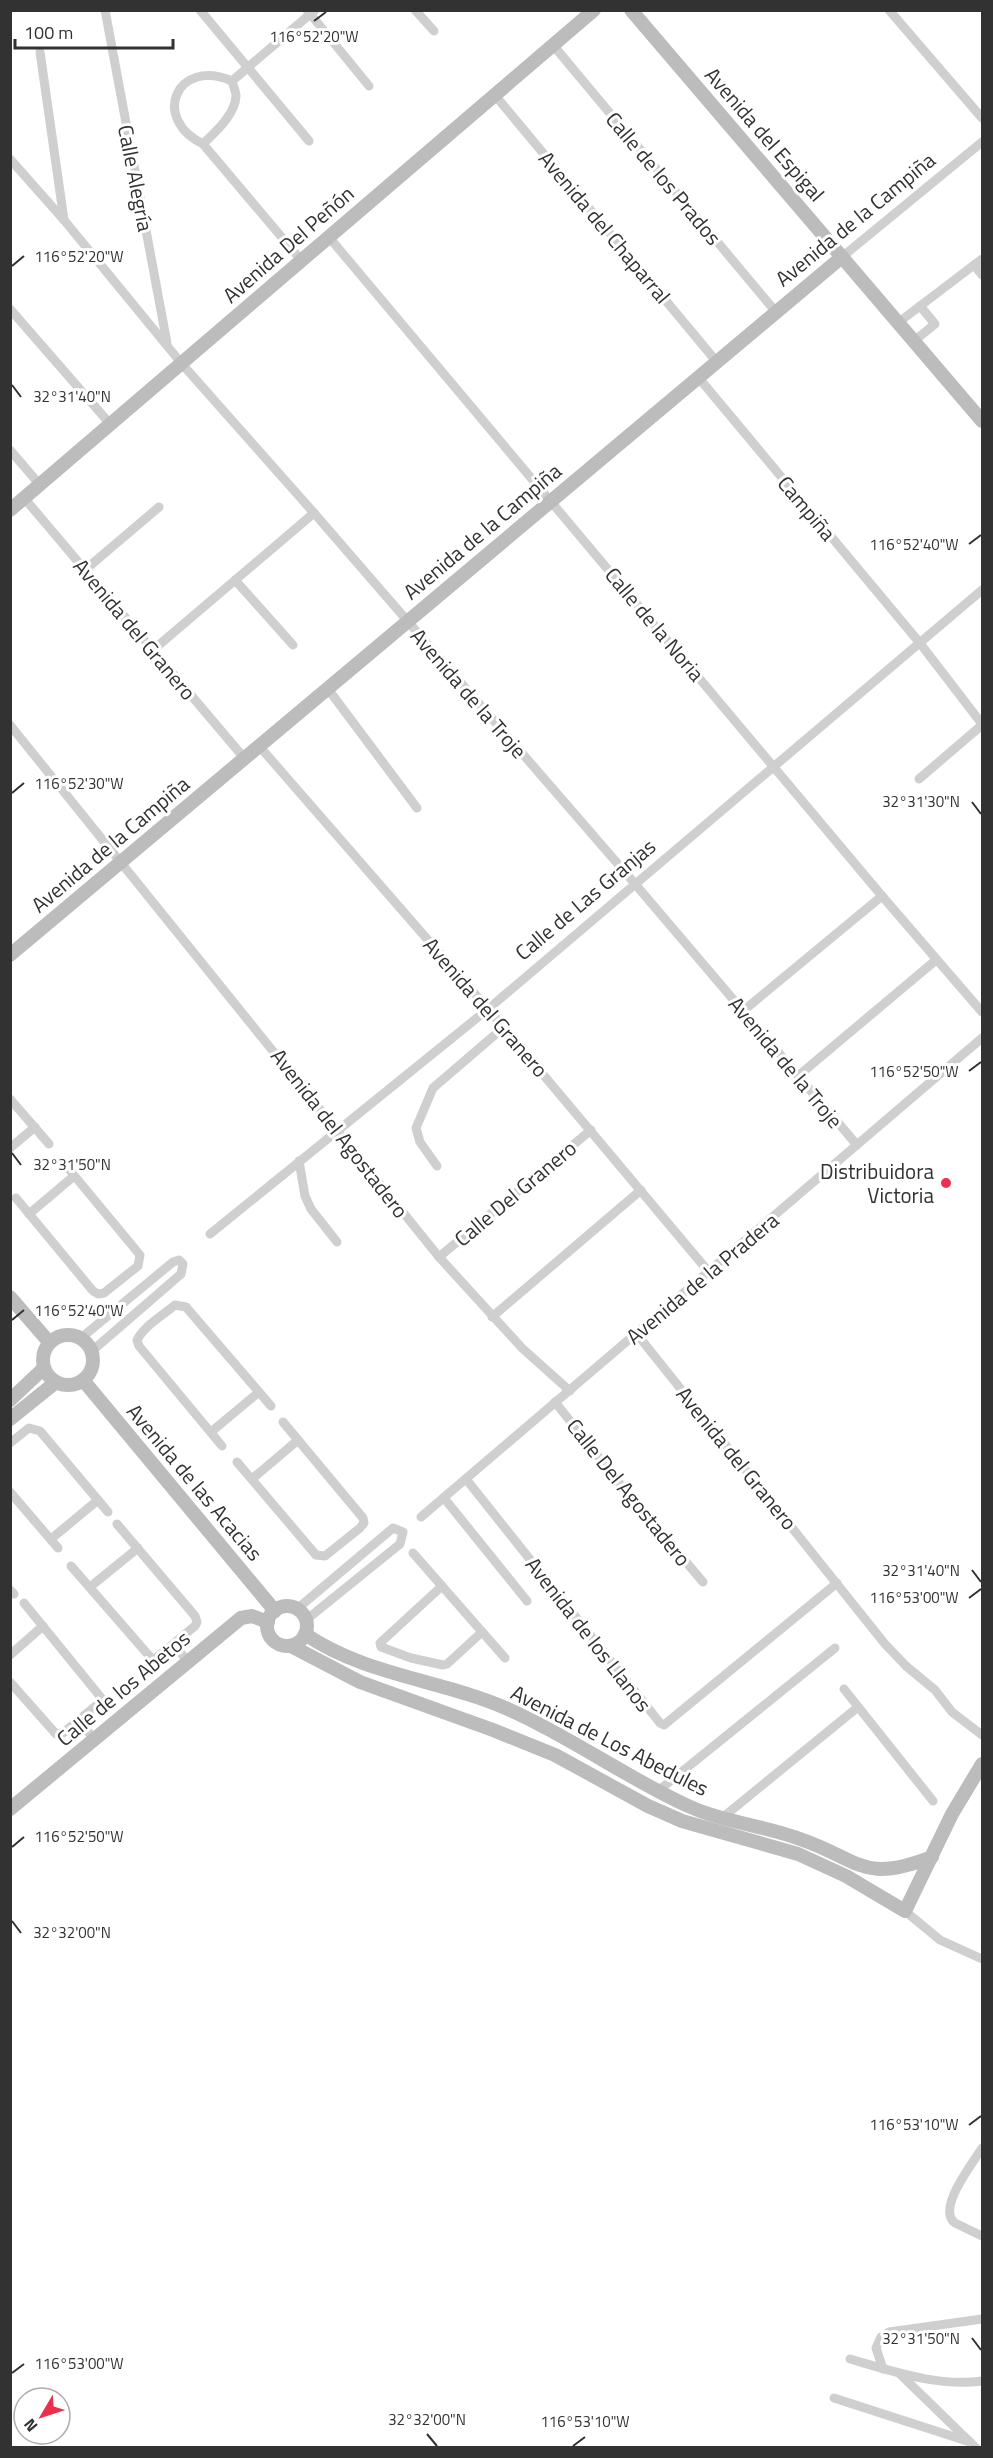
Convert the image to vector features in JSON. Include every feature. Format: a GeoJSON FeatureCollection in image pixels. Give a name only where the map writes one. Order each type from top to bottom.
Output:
{"type":"FeatureCollection","features":[{"type":"Feature","properties":{"kind":"street","name":"Calle Alegría"},"geometry":{"type":"LineString","coordinates":[[105,10],[168,346]]}},
{"type":"Feature","properties":{"kind":"street"},"geometry":{"type":"LineString","coordinates":[[200,10],[309,141]]}},
{"type":"Feature","properties":{"kind":"street"},"geometry":{"type":"LineString","coordinates":[[416,10],[434,31]]}},
{"type":"Feature","properties":{"kind":"street","name":"Avenida Del Peñón"},"geometry":{"type":"LineString","coordinates":[[10,510],[594,10]]}},
{"type":"Feature","properties":{"kind":"street","name":"Avenida del Espigal"},"geometry":{"type":"LineString","coordinates":[[631,10],[982,421]]}},
{"type":"Feature","properties":{"kind":"street"},"geometry":{"type":"LineString","coordinates":[[889,10],[982,118]]}},
{"type":"Feature","properties":{"kind":"street"},"geometry":{"type":"LineString","coordinates":[[232,81],[311,12],[369,86]]}},
{"type":"Feature","properties":{"kind":"street","name":"Calle de los Prados"},"geometry":{"type":"LineString","coordinates":[[553,45],[775,311]]}},
{"type":"Feature","properties":{"kind":"street"},"geometry":{"type":"LineString","coordinates":[[40,52],[64,220]]}},
{"type":"Feature","properties":{"kind":"street"},"geometry":{"type":"LineString","coordinates":[[232,81],[220,76],[200,76],[182,85],[173,104],[176,116],[189,135],[203,144],[301,260]]}},
{"type":"Feature","properties":{"kind":"street"},"geometry":{"type":"LineString","coordinates":[[203,144],[225,121],[231,110],[236,96],[232,81]]}},
{"type":"Feature","properties":{"kind":"street","name":"Avenida del Chaparral"},"geometry":{"type":"LineString","coordinates":[[494,94],[716,361]]}},
{"type":"Feature","properties":{"kind":"street","name":"Avenida de la Campiña"},"geometry":{"type":"LineString","coordinates":[[10,955],[260,747],[775,311],[982,142]]}},
{"type":"Feature","properties":{"kind":"street","name":"Avenida de la Troje"},"geometry":{"type":"LineString","coordinates":[[10,159],[64,220],[182,364],[635,884],[857,1146]]}},
{"type":"Feature","properties":{"kind":"street","name":"Calle de la Noria"},"geometry":{"type":"LineString","coordinates":[[328,236],[982,1012]]}},
{"type":"Feature","properties":{"kind":"street"},"geometry":{"type":"LineString","coordinates":[[899,322],[982,259]]}},
{"type":"Feature","properties":{"kind":"street"},"geometry":{"type":"LineString","coordinates":[[974,265],[982,275]]}},
{"type":"Feature","properties":{"kind":"street"},"geometry":{"type":"LineString","coordinates":[[914,341],[935,324],[920,306]]}},
{"type":"Feature","properties":{"kind":"street"},"geometry":{"type":"LineString","coordinates":[[10,309],[111,425]]}},
{"type":"Feature","properties":{"kind":"street","name":"Campiña"},"geometry":{"type":"LineString","coordinates":[[698,377],[919,642],[982,724]]}},
{"type":"Feature","properties":{"kind":"street"},"geometry":{"type":"LineString","coordinates":[[10,450],[40,485]]}},
{"type":"Feature","properties":{"kind":"street","name":"Avenida del Granero"},"geometry":{"type":"LineString","coordinates":[[25,499],[245,759]]}},
{"type":"Feature","properties":{"kind":"street"},"geometry":{"type":"LineString","coordinates":[[86,569],[159,507]]}},
{"type":"Feature","properties":{"kind":"street"},"geometry":{"type":"LineString","coordinates":[[153,650],[314,513]]}},
{"type":"Feature","properties":{"kind":"street"},"geometry":{"type":"LineString","coordinates":[[235,580],[293,645]]}},
{"type":"Feature","properties":{"kind":"street","name":"Calle de Las Granjas"},"geometry":{"type":"LineString","coordinates":[[210,1234],[488,1009],[982,590]]}},
{"type":"Feature","properties":{"kind":"street"},"geometry":{"type":"LineString","coordinates":[[328,689],[417,808]]}},
{"type":"Feature","properties":{"kind":"street"},"geometry":{"type":"LineString","coordinates":[[919,779],[982,724]]}},
{"type":"Feature","properties":{"kind":"street"},"geometry":{"type":"LineString","coordinates":[[10,725],[122,863]]}},
{"type":"Feature","properties":{"kind":"street","name":"Avenida del Granero"},"geometry":{"type":"LineString","coordinates":[[260,747],[504,1027],[708,1271]]}},
{"type":"Feature","properties":{"kind":"street","name":"Avenida del Agostadero"},"geometry":{"type":"LineString","coordinates":[[122,863],[340,1131],[384,1190],[439,1257],[522,1348],[570,1391]]}},
{"type":"Feature","properties":{"kind":"street"},"geometry":{"type":"LineString","coordinates":[[743,1011],[882,896]]}},
{"type":"Feature","properties":{"kind":"street"},"geometry":{"type":"LineString","coordinates":[[798,1076],[936,960]]}},
{"type":"Feature","properties":{"kind":"street"},"geometry":{"type":"LineString","coordinates":[[437,1166],[420,1142],[416,1128],[433,1088],[504,1027]]}},
{"type":"Feature","properties":{"kind":"street","name":"Avenida de la Pradera"},"geometry":{"type":"LineString","coordinates":[[421,1517],[982,1038]]}},
{"type":"Feature","properties":{"kind":"street"},"geometry":{"type":"LineString","coordinates":[[10,1099],[49,1144]]}},
{"type":"Feature","properties":{"kind":"street"},"geometry":{"type":"LineString","coordinates":[[10,1148],[35,1128]]}},
{"type":"Feature","properties":{"kind":"street","name":"Calle Del Granero"},"geometry":{"type":"LineString","coordinates":[[439,1257],[591,1130]]}},
{"type":"Feature","properties":{"kind":"street"},"geometry":{"type":"LineString","coordinates":[[300,1161],[305,1196],[337,1242]]}},
{"type":"Feature","properties":{"kind":"street"},"geometry":{"type":"LineString","coordinates":[[16,1198],[93,1291],[98,1294],[104,1293],[138,1266],[140,1255],[63,1162]]}},
{"type":"Feature","properties":{"kind":"street"},"geometry":{"type":"LineString","coordinates":[[29,1214],[74,1176]]}},
{"type":"Feature","properties":{"kind":"street"},"geometry":{"type":"LineString","coordinates":[[492,1317],[641,1190]]}},
{"type":"Feature","properties":{"kind":"street"},"geometry":{"type":"LineString","coordinates":[[81,1338],[173,1262],[181,1262],[184,1266],[181,1274],[92,1351]]}},
{"type":"Feature","properties":{"kind":"street"},"geometry":{"type":"LineString","coordinates":[[124,1277],[136,1292]]}},
{"type":"Feature","properties":{"kind":"street"},"geometry":{"type":"LineString","coordinates":[[10,1297],[49,1342]]}},
{"type":"Feature","properties":{"kind":"street"},"geometry":{"type":"LineString","coordinates":[[146,1304],[159,1318]]}},
{"type":"Feature","properties":{"kind":"street"},"geometry":{"type":"LineString","coordinates":[[222,1446],[139,1346],[137,1340],[140,1335],[159,1318],[176,1305],[186,1307],[271,1406]]}},
{"type":"Feature","properties":{"kind":"street","name":"Avenida del Granero"},"geometry":{"type":"LineString","coordinates":[[636,1333],[859,1613],[906,1666],[935,1690],[952,1712],[982,1735]]}},
{"type":"Feature","properties":{"kind":"street"},"geometry":{"type":"LineString","coordinates":[[65,1334],[81,1338],[92,1351],[92,1367],[83,1380],[67,1385],[56,1382],[44,1368],[43,1354],[49,1342],[65,1334]]}},
{"type":"Feature","properties":{"kind":"street"},"geometry":{"type":"LineString","coordinates":[[10,1400],[44,1368]]}},
{"type":"Feature","properties":{"kind":"street","name":"Avenida de las Acacias"},"geometry":{"type":"LineString","coordinates":[[83,1380],[271,1616]]}},
{"type":"Feature","properties":{"kind":"street"},"geometry":{"type":"LineString","coordinates":[[10,1419],[56,1382]]}},
{"type":"Feature","properties":{"kind":"street"},"geometry":{"type":"LineString","coordinates":[[211,1432],[259,1392]]}},
{"type":"Feature","properties":{"kind":"street","name":"Calle Del Agostadero"},"geometry":{"type":"LineString","coordinates":[[555,1402],[624,1489],[703,1582]]}},
{"type":"Feature","properties":{"kind":"street"},"geometry":{"type":"LineString","coordinates":[[283,1422],[363,1518],[363,1525],[351,1549],[301,1614]]}},
{"type":"Feature","properties":{"kind":"street"},"geometry":{"type":"LineString","coordinates":[[10,1443],[29,1428],[40,1431],[108,1512]]}},
{"type":"Feature","properties":{"kind":"street"},"geometry":{"type":"LineString","coordinates":[[252,1479],[298,1440]]}},
{"type":"Feature","properties":{"kind":"street"},"geometry":{"type":"LineString","coordinates":[[237,1462],[316,1555],[326,1556],[351,1549],[393,1528],[403,1532],[400,1544],[301,1614]]}},
{"type":"Feature","properties":{"kind":"street","name":"Avenida de los Llanos"},"geometry":{"type":"LineString","coordinates":[[466,1479],[660,1723],[664,1725],[837,1583]]}},
{"type":"Feature","properties":{"kind":"street"},"geometry":{"type":"LineString","coordinates":[[10,1492],[58,1548]]}},
{"type":"Feature","properties":{"kind":"street"},"geometry":{"type":"LineString","coordinates":[[444,1498],[527,1601]]}},
{"type":"Feature","properties":{"kind":"street"},"geometry":{"type":"LineString","coordinates":[[51,1539],[98,1500]]}},
{"type":"Feature","properties":{"kind":"street"},"geometry":{"type":"LineString","coordinates":[[71,1566],[149,1657],[156,1658],[195,1626],[197,1619],[117,1524]]}},
{"type":"Feature","properties":{"kind":"street"},"geometry":{"type":"LineString","coordinates":[[90,1587],[138,1548]]}},
{"type":"Feature","properties":{"kind":"street"},"geometry":{"type":"LineString","coordinates":[[414,1553],[505,1658]]}},
{"type":"Feature","properties":{"kind":"street"},"geometry":{"type":"LineString","coordinates":[[442,1586],[380,1643],[383,1649],[411,1658],[447,1664],[482,1632]]}},
{"type":"Feature","properties":{"kind":"street"},"geometry":{"type":"LineString","coordinates":[[10,1682],[53,1733],[61,1734],[79,1721],[103,1698],[24,1603]]}},
{"type":"Feature","properties":{"kind":"street"},"geometry":{"type":"LineString","coordinates":[[285,1606],[301,1614],[306,1634],[297,1644],[280,1645],[271,1638],[271,1616],[285,1606]]}},
{"type":"Feature","properties":{"kind":"street","name":"Calle de los Abetos"},"geometry":{"type":"LineString","coordinates":[[11,1808],[241,1617],[271,1616]]}},
{"type":"Feature","properties":{"kind":"street"},"geometry":{"type":"LineString","coordinates":[[10,1654],[44,1626]]}},
{"type":"Feature","properties":{"kind":"street","name":"Avenida de Los Abedules"},"geometry":{"type":"LineString","coordinates":[[306,1634],[322,1646],[370,1665],[518,1713],[562,1735],[688,1806],[722,1818],[767,1828],[801,1839],[857,1866],[875,1870],[900,1868],[932,1857]]}},
{"type":"Feature","properties":{"kind":"street"},"geometry":{"type":"LineString","coordinates":[[174,1644],[187,1661]]}},
{"type":"Feature","properties":{"kind":"street","name":"Avenida de Los Abedules"},"geometry":{"type":"LineString","coordinates":[[291,1646],[360,1682],[494,1730],[563,1759],[667,1815],[798,1854],[846,1876],[905,1911]]}},
{"type":"Feature","properties":{"kind":"street"},"geometry":{"type":"LineString","coordinates":[[658,1791],[835,1648]]}},
{"type":"Feature","properties":{"kind":"street"},"geometry":{"type":"LineString","coordinates":[[405,1676],[411,1658]]}},
{"type":"Feature","properties":{"kind":"street"},"geometry":{"type":"LineString","coordinates":[[844,1689],[933,1801]]}},
{"type":"Feature","properties":{"kind":"street"},"geometry":{"type":"LineString","coordinates":[[494,1730],[496,1716],[502,1707]]}},
{"type":"Feature","properties":{"kind":"street"},"geometry":{"type":"LineString","coordinates":[[722,1818],[858,1707]]}},
{"type":"Feature","properties":{"kind":"street"},"geometry":{"type":"LineString","coordinates":[[508,1736],[515,1725],[518,1713]]}},
{"type":"Feature","properties":{"kind":"street"},"geometry":{"type":"LineString","coordinates":[[79,1721],[94,1739]]}},
{"type":"Feature","properties":{"kind":"street"},"geometry":{"type":"LineString","coordinates":[[982,1764],[952,1814],[905,1911],[940,1940],[982,1959]]}},
{"type":"Feature","properties":{"kind":"street"},"geometry":{"type":"LineString","coordinates":[[764,1843],[767,1828]]}},
{"type":"Feature","properties":{"kind":"street"},"geometry":{"type":"LineString","coordinates":[[982,2148],[949,2205],[951,2220],[982,2236]]}},
{"type":"Feature","properties":{"kind":"street"},"geometry":{"type":"LineString","coordinates":[[883,2369],[876,2348],[881,2337],[889,2332],[982,2319]]}},
{"type":"Feature","properties":{"kind":"street"},"geometry":{"type":"LineString","coordinates":[[850,2359],[899,2374],[964,2383],[982,2389]]}},
{"type":"Feature","properties":{"kind":"street"},"geometry":{"type":"LineString","coordinates":[[899,2374],[973,2445]]}},
{"type":"Feature","properties":{"kind":"street"},"geometry":{"type":"LineString","coordinates":[[964,2383],[982,2381]]}},
{"type":"Feature","properties":{"kind":"street"},"geometry":{"type":"LineString","coordinates":[[834,2398],[973,2445]]}},
{"type":"Feature","properties":{"kind":"place","name":"Distribuidora Victoria"},"geometry":{"type":"Point","coordinates":[946,1183]}}]}
